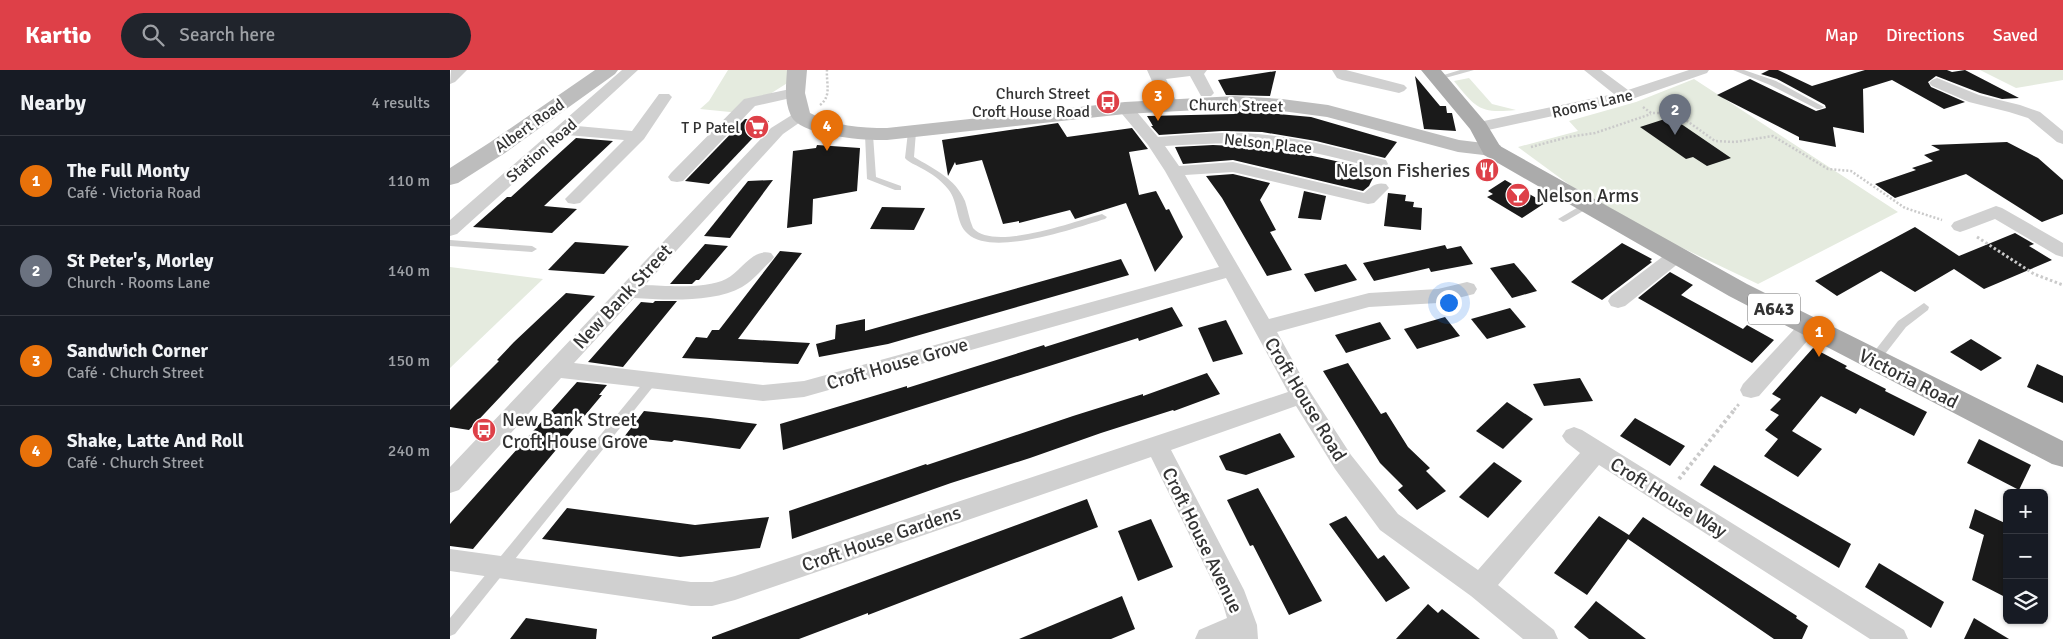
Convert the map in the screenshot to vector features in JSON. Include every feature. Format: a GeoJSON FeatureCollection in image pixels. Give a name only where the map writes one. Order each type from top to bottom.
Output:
{"type":"FeatureCollection","features":[{"type":"Feature","properties":{"kind":"main road","name":"Albert Road"},"geometry":{"type":"LineString","coordinates":[[450,178],[497,148],[608,70]]}},
{"type":"Feature","properties":{"kind":"main road"},"geometry":{"type":"LineString","coordinates":[[797,70],[795,93],[800,116]]}},
{"type":"Feature","properties":{"kind":"main road","name":"Victoria Road"},"geometry":{"type":"LineString","coordinates":[[1434,74],[1478,127],[1492,150],[1587,205],[1808,327],[2063,455]]}},
{"type":"Feature","properties":{"kind":"main road","name":"Church Street"},"geometry":{"type":"LineString","coordinates":[[800,116],[815,125],[828,129],[869,135],[912,132],[1125,108],[1235,102],[1305,107],[1359,118],[1458,146],[1492,150]]}},
{"type":"Feature","properties":{"kind":"street"},"geometry":{"type":"LineString","coordinates":[[450,79],[460,70]]}},
{"type":"Feature","properties":{"kind":"street","name":"Station Road"},"geometry":{"type":"LineString","coordinates":[[450,230],[631,70]]}},
{"type":"Feature","properties":{"kind":"street"},"geometry":{"type":"LineString","coordinates":[[1170,105],[1155,73],[1197,70],[1206,93]]}},
{"type":"Feature","properties":{"kind":"street"},"geometry":{"type":"LineString","coordinates":[[1339,70],[1342,75],[1399,88]]}},
{"type":"Feature","properties":{"kind":"street"},"geometry":{"type":"LineString","coordinates":[[1591,70],[1627,96]]}},
{"type":"Feature","properties":{"kind":"street","name":"Rooms Lane"},"geometry":{"type":"LineString","coordinates":[[1478,127],[1627,96],[1702,70]]}},
{"type":"Feature","properties":{"kind":"street"},"geometry":{"type":"LineString","coordinates":[[1937,83],[1974,99],[2014,108],[2034,115],[2063,139]]}},
{"type":"Feature","properties":{"kind":"street"},"geometry":{"type":"LineString","coordinates":[[677,177],[750,102],[795,93]]}},
{"type":"Feature","properties":{"kind":"street"},"geometry":{"type":"LineString","coordinates":[[574,199],[638,136],[664,97]]}},
{"type":"Feature","properties":{"kind":"street","name":"Croft House Road"},"geometry":{"type":"LineString","coordinates":[[1125,108],[1154,142],[1174,171],[1301,396],[1343,462],[1389,522],[1480,587],[1544,639]]}},
{"type":"Feature","properties":{"kind":"street","name":"New Bank Street"},"geometry":{"type":"LineString","coordinates":[[450,483],[777,131],[800,116]]}},
{"type":"Feature","properties":{"kind":"street"},"geometry":{"type":"LineString","coordinates":[[563,130],[638,136]]}},
{"type":"Feature","properties":{"kind":"street","name":"Nelson Place"},"geometry":{"type":"LineString","coordinates":[[1154,142],[1225,138],[1268,141],[1324,149],[1380,164]]}},
{"type":"Feature","properties":{"kind":"street"},"geometry":{"type":"LineString","coordinates":[[1174,171],[1232,167],[1368,199],[1380,188]]}},
{"type":"Feature","properties":{"kind":"street"},"geometry":{"type":"LineString","coordinates":[[1960,226],[1996,212],[2063,251]]}},
{"type":"Feature","properties":{"kind":"street"},"geometry":{"type":"LineString","coordinates":[[1618,301],[1677,255]]}},
{"type":"Feature","properties":{"kind":"street"},"geometry":{"type":"LineString","coordinates":[[628,291],[692,291],[729,286],[745,275],[764,257]]}},
{"type":"Feature","properties":{"kind":"street","name":"Croft House Grove"},"geometry":{"type":"LineString","coordinates":[[555,369],[763,393],[804,389],[1231,270]]}},
{"type":"Feature","properties":{"kind":"street"},"geometry":{"type":"LineString","coordinates":[[1264,328],[1369,300],[1438,296],[1468,289]]}},
{"type":"Feature","properties":{"kind":"street"},"geometry":{"type":"LineString","coordinates":[[1751,390],[1808,327]]}},
{"type":"Feature","properties":{"kind":"street","name":"Croft House Gardens"},"geometry":{"type":"LineString","coordinates":[[450,560],[691,594],[712,594],[735,588],[1301,396]]}},
{"type":"Feature","properties":{"kind":"street"},"geometry":{"type":"LineString","coordinates":[[1574,436],[1596,451]]}},
{"type":"Feature","properties":{"kind":"street","name":"Croft House Avenue"},"geometry":{"type":"LineString","coordinates":[[1156,444],[1235,599],[1243,632]]}},
{"type":"Feature","properties":{"kind":"street","name":"Croft House Way"},"geometry":{"type":"LineString","coordinates":[[1480,587],[1596,451],[1894,639]]}},
{"type":"Feature","properties":{"kind":"street"},"geometry":{"type":"LineString","coordinates":[[1209,639],[1243,632]]}},
{"type":"Feature","properties":{"kind":"lane"},"geometry":{"type":"LineString","coordinates":[[1434,74],[1470,70]]}},
{"type":"Feature","properties":{"kind":"lane"},"geometry":{"type":"LineString","coordinates":[[1737,70],[1773,83],[1820,107]]}},
{"type":"Feature","properties":{"kind":"lane"},"geometry":{"type":"LineString","coordinates":[[912,132],[909,158],[926,167],[950,185],[962,204],[967,227],[981,239],[1001,241],[1017,239],[1102,217]]}},
{"type":"Feature","properties":{"kind":"lane"},"geometry":{"type":"LineString","coordinates":[[869,135],[872,178],[898,188]]}},
{"type":"Feature","properties":{"kind":"lane"},"geometry":{"type":"LineString","coordinates":[[1563,219],[1587,205]]}},
{"type":"Feature","properties":{"kind":"lane"},"geometry":{"type":"LineString","coordinates":[[450,243],[532,249]]}},
{"type":"Feature","properties":{"kind":"lane"},"geometry":{"type":"LineString","coordinates":[[1874,360],[1902,324],[1924,308]]}},
{"type":"Feature","properties":{"kind":"lane"},"geometry":{"type":"LineString","coordinates":[[450,629],[652,380]]}},
{"type":"Feature","properties":{"kind":"path"},"geometry":{"type":"LineString","coordinates":[[800,116],[826,102],[828,98],[827,70]]}},
{"type":"Feature","properties":{"kind":"path"},"geometry":{"type":"LineString","coordinates":[[1627,96],[1651,113]]}},
{"type":"Feature","properties":{"kind":"path"},"geometry":{"type":"LineString","coordinates":[[1532,147],[1568,136],[1595,133],[1651,113],[1676,113],[1715,141],[1735,142],[1772,136],[1828,169],[1851,171],[1905,208],[1960,226],[2034,274],[2063,285]]}},
{"type":"Feature","properties":{"kind":"path"},"geometry":{"type":"LineString","coordinates":[[1666,495],[1751,390]]}},
{"type":"Feature","properties":{"kind":"shaded area"},"geometry":{"type":"Polygon","coordinates":[[[728,70],[791,70],[789,82],[740,113],[700,109],[709,101],[728,70]]]}},
{"type":"Feature","properties":{"kind":"shaded area"},"geometry":{"type":"Polygon","coordinates":[[[1980,70],[2063,70],[2063,80],[2016,88],[1980,70]]]}},
{"type":"Feature","properties":{"kind":"shaded area"},"geometry":{"type":"Polygon","coordinates":[[[1469,78],[1492,104],[1516,110],[1486,110],[1474,103],[1454,81],[1469,78]]]}},
{"type":"Feature","properties":{"kind":"shaded area"},"geometry":{"type":"Polygon","coordinates":[[[1694,79],[1898,212],[1758,284],[1672,243],[1571,186],[1518,147],[1578,131],[1569,121],[1636,102],[1694,79]]]}},
{"type":"Feature","properties":{"kind":"shaded area"},"geometry":{"type":"Polygon","coordinates":[[[450,267],[543,279],[450,368],[450,267]]]}},
{"type":"Feature","properties":{"kind":"building"},"geometry":{"type":"Polygon","coordinates":[[[1769,70],[1778,70],[1812,86],[1865,70],[1947,70],[1952,72],[1965,70],[2019,98],[2002,99],[1980,93],[1936,76],[1928,82],[1931,87],[1965,102],[1944,109],[1892,80],[1863,89],[1864,133],[1833,127],[1836,147],[1799,140],[1799,137],[1717,95],[1750,79],[1816,111],[1826,108],[1825,105],[1777,79],[1761,74],[1769,70]]]}},
{"type":"Feature","properties":{"kind":"building"},"geometry":{"type":"Polygon","coordinates":[[[1276,71],[1270,96],[1226,95],[1218,80],[1276,71]]]}},
{"type":"Feature","properties":{"kind":"building"},"geometry":{"type":"Polygon","coordinates":[[[1415,76],[1440,106],[1446,106],[1447,113],[1452,113],[1456,131],[1424,129],[1415,76]]]}},
{"type":"Feature","properties":{"kind":"building"},"geometry":{"type":"Polygon","coordinates":[[[1233,110],[1311,117],[1397,142],[1385,158],[1316,141],[1262,132],[1222,131],[1159,135],[1151,126],[1153,126],[1147,116],[1235,114],[1233,110]]]}},
{"type":"Feature","properties":{"kind":"building"},"geometry":{"type":"Polygon","coordinates":[[[1671,117],[1731,158],[1707,166],[1693,157],[1686,159],[1640,127],[1671,117]]]}},
{"type":"Feature","properties":{"kind":"building"},"geometry":{"type":"Polygon","coordinates":[[[745,119],[769,121],[709,184],[685,181],[745,119]]]}},
{"type":"Feature","properties":{"kind":"building"},"geometry":{"type":"Polygon","coordinates":[[[1058,123],[1067,137],[1132,128],[1148,149],[1129,152],[1139,195],[1156,191],[1166,210],[1169,209],[1183,237],[1155,272],[1126,203],[1075,219],[1070,210],[1019,223],[1019,221],[1003,224],[982,160],[956,165],[955,162],[948,176],[942,140],[1058,123]]]}},
{"type":"Feature","properties":{"kind":"building"},"geometry":{"type":"Polygon","coordinates":[[[576,138],[613,141],[544,206],[577,209],[552,233],[473,227],[507,197],[511,197],[576,138]]]}},
{"type":"Feature","properties":{"kind":"building"},"geometry":{"type":"Polygon","coordinates":[[[2007,142],[2038,158],[2063,180],[2063,214],[2042,222],[1966,174],[1895,198],[1875,184],[1916,170],[1912,168],[1933,161],[1924,155],[1940,150],[1931,145],[2007,142]]]}},
{"type":"Feature","properties":{"kind":"building"},"geometry":{"type":"Polygon","coordinates":[[[817,145],[860,148],[857,191],[813,199],[812,224],[787,228],[793,151],[816,148],[817,145]]]}},
{"type":"Feature","properties":{"kind":"building"},"geometry":{"type":"Polygon","coordinates":[[[1213,145],[1276,148],[1377,170],[1369,186],[1363,191],[1233,160],[1183,164],[1175,147],[1213,145]]]}},
{"type":"Feature","properties":{"kind":"building"},"geometry":{"type":"Polygon","coordinates":[[[1233,174],[1270,183],[1260,200],[1276,230],[1270,232],[1292,270],[1267,276],[1222,198],[1206,176],[1233,174]]]}},
{"type":"Feature","properties":{"kind":"building"},"geometry":{"type":"Polygon","coordinates":[[[773,180],[730,238],[704,236],[748,181],[773,180]]]}},
{"type":"Feature","properties":{"kind":"building"},"geometry":{"type":"Polygon","coordinates":[[[1505,180],[1545,203],[1522,218],[1487,197],[1493,194],[1488,191],[1505,180]]]}},
{"type":"Feature","properties":{"kind":"building"},"geometry":{"type":"Polygon","coordinates":[[[1304,191],[1326,196],[1321,220],[1298,218],[1304,191]]]}},
{"type":"Feature","properties":{"kind":"building"},"geometry":{"type":"Polygon","coordinates":[[[1388,193],[1406,195],[1405,201],[1414,202],[1413,207],[1422,208],[1421,230],[1384,226],[1388,193]]]}},
{"type":"Feature","properties":{"kind":"building"},"geometry":{"type":"Polygon","coordinates":[[[882,207],[925,208],[914,230],[870,229],[882,207]]]}},
{"type":"Feature","properties":{"kind":"building"},"geometry":{"type":"Polygon","coordinates":[[[1915,227],[1959,256],[2015,233],[2034,244],[2029,246],[2052,260],[1984,289],[1954,269],[1915,292],[1881,271],[1837,296],[1815,281],[1915,227]]]}},
{"type":"Feature","properties":{"kind":"building"},"geometry":{"type":"Polygon","coordinates":[[[575,242],[629,246],[604,274],[548,270],[575,242]]]}},
{"type":"Feature","properties":{"kind":"building"},"geometry":{"type":"Polygon","coordinates":[[[1622,243],[1652,259],[1650,261],[1652,262],[1602,300],[1571,282],[1622,243]]]}},
{"type":"Feature","properties":{"kind":"building"},"geometry":{"type":"Polygon","coordinates":[[[705,244],[728,246],[699,280],[692,284],[670,284],[705,244]]]}},
{"type":"Feature","properties":{"kind":"building"},"geometry":{"type":"Polygon","coordinates":[[[1445,245],[1447,249],[1461,246],[1473,264],[1431,272],[1429,268],[1374,281],[1363,263],[1445,245]]]}},
{"type":"Feature","properties":{"kind":"building"},"geometry":{"type":"Polygon","coordinates":[[[780,251],[802,253],[738,339],[810,343],[798,364],[682,358],[696,337],[707,338],[712,330],[719,330],[780,251]]]}},
{"type":"Feature","properties":{"kind":"building"},"geometry":{"type":"Polygon","coordinates":[[[1121,259],[1129,275],[888,344],[819,357],[816,344],[835,339],[836,325],[865,319],[865,331],[1121,259]]]}},
{"type":"Feature","properties":{"kind":"building"},"geometry":{"type":"Polygon","coordinates":[[[1514,263],[1537,291],[1512,298],[1490,268],[1514,263]]]}},
{"type":"Feature","properties":{"kind":"building"},"geometry":{"type":"Polygon","coordinates":[[[1346,264],[1357,280],[1315,292],[1304,274],[1346,264]]]}},
{"type":"Feature","properties":{"kind":"building"},"geometry":{"type":"Polygon","coordinates":[[[1670,272],[1693,285],[1681,295],[1743,329],[1747,325],[1774,340],[1752,363],[1638,298],[1670,272]]]}},
{"type":"Feature","properties":{"kind":"building"},"geometry":{"type":"Polygon","coordinates":[[[566,293],[595,296],[469,430],[450,427],[450,410],[499,361],[497,360],[514,342],[566,293]]]}},
{"type":"Feature","properties":{"kind":"building"},"geometry":{"type":"Polygon","coordinates":[[[655,301],[677,301],[623,367],[588,362],[641,302],[653,303],[655,301]]]}},
{"type":"Feature","properties":{"kind":"building"},"geometry":{"type":"Polygon","coordinates":[[[1172,307],[1183,326],[1139,341],[1138,338],[783,450],[780,424],[907,386],[907,388],[1044,345],[1045,347],[1172,307]]]}},
{"type":"Feature","properties":{"kind":"building"},"geometry":{"type":"Polygon","coordinates":[[[1510,308],[1526,327],[1487,339],[1471,319],[1510,308]]]}},
{"type":"Feature","properties":{"kind":"building"},"geometry":{"type":"Polygon","coordinates":[[[1445,317],[1460,336],[1417,349],[1404,329],[1445,317]]]}},
{"type":"Feature","properties":{"kind":"building"},"geometry":{"type":"Polygon","coordinates":[[[1226,320],[1243,354],[1213,362],[1198,328],[1226,320]]]}},
{"type":"Feature","properties":{"kind":"building"},"geometry":{"type":"Polygon","coordinates":[[[1380,322],[1391,339],[1346,353],[1335,335],[1380,322]]]}},
{"type":"Feature","properties":{"kind":"building"},"geometry":{"type":"Polygon","coordinates":[[[1971,339],[2002,358],[1981,371],[1950,352],[1971,339]]]}},
{"type":"Feature","properties":{"kind":"building"},"geometry":{"type":"Polygon","coordinates":[[[1813,348],[1847,366],[1845,368],[1886,389],[1885,391],[1927,412],[1914,436],[1860,408],[1856,414],[1821,396],[1792,431],[1822,449],[1798,477],[1764,456],[1778,439],[1765,430],[1779,415],[1770,410],[1781,399],[1772,394],[1813,348]]]}},
{"type":"Feature","properties":{"kind":"building"},"geometry":{"type":"Polygon","coordinates":[[[1348,363],[1381,414],[1386,412],[1408,447],[1430,468],[1426,471],[1446,491],[1417,510],[1398,490],[1403,486],[1380,463],[1323,371],[1348,363]]]}},
{"type":"Feature","properties":{"kind":"building"},"geometry":{"type":"Polygon","coordinates":[[[2037,364],[2063,376],[2063,403],[2027,387],[2037,364]]]}},
{"type":"Feature","properties":{"kind":"building"},"geometry":{"type":"Polygon","coordinates":[[[1207,373],[1220,394],[1174,411],[951,483],[792,539],[789,511],[1073,416],[1143,394],[1143,396],[1207,373]]]}},
{"type":"Feature","properties":{"kind":"building"},"geometry":{"type":"Polygon","coordinates":[[[1580,378],[1593,401],[1544,406],[1533,384],[1580,378]]]}},
{"type":"Feature","properties":{"kind":"building"},"geometry":{"type":"Polygon","coordinates":[[[577,382],[607,385],[599,395],[602,395],[473,549],[450,546],[450,524],[577,382]]]}},
{"type":"Feature","properties":{"kind":"building"},"geometry":{"type":"Polygon","coordinates":[[[1507,402],[1533,419],[1503,449],[1476,431],[1507,402]]]}},
{"type":"Feature","properties":{"kind":"building"},"geometry":{"type":"Polygon","coordinates":[[[644,411],[757,424],[740,449],[674,440],[672,442],[624,437],[644,411]]]}},
{"type":"Feature","properties":{"kind":"building"},"geometry":{"type":"Polygon","coordinates":[[[1635,418],[1685,446],[1670,466],[1620,436],[1635,418]]]}},
{"type":"Feature","properties":{"kind":"building"},"geometry":{"type":"Polygon","coordinates":[[[1280,433],[1295,457],[1246,475],[1226,470],[1219,456],[1280,433]]]}},
{"type":"Feature","properties":{"kind":"building"},"geometry":{"type":"Polygon","coordinates":[[[1979,439],[2031,465],[2019,489],[2017,489],[1967,463],[1979,439]]]}},
{"type":"Feature","properties":{"kind":"building"},"geometry":{"type":"Polygon","coordinates":[[[1494,462],[1522,481],[1488,518],[1459,497],[1494,462]]]}},
{"type":"Feature","properties":{"kind":"building"},"geometry":{"type":"Polygon","coordinates":[[[1714,465],[1851,544],[1839,568],[1700,485],[1714,465]]]}},
{"type":"Feature","properties":{"kind":"building"},"geometry":{"type":"Polygon","coordinates":[[[1258,488],[1322,601],[1289,615],[1253,545],[1250,546],[1227,500],[1258,488]]]}},
{"type":"Feature","properties":{"kind":"building"},"geometry":{"type":"Polygon","coordinates":[[[1087,499],[1098,527],[868,615],[868,613],[799,639],[712,639],[712,637],[1087,499]]]}},
{"type":"Feature","properties":{"kind":"building"},"geometry":{"type":"Polygon","coordinates":[[[567,508],[695,525],[769,517],[760,548],[680,557],[542,539],[567,508]]]}},
{"type":"Feature","properties":{"kind":"building"},"geometry":{"type":"Polygon","coordinates":[[[1975,509],[2003,522],[2003,596],[1972,580],[1984,535],[1969,528],[1975,509]]]}},
{"type":"Feature","properties":{"kind":"building"},"geometry":{"type":"Polygon","coordinates":[[[1346,516],[1378,559],[1384,555],[1410,588],[1386,602],[1329,524],[1346,516]]]}},
{"type":"Feature","properties":{"kind":"building"},"geometry":{"type":"Polygon","coordinates":[[[1599,516],[1629,535],[1643,517],[1797,616],[1796,618],[1808,626],[1802,639],[1774,639],[1628,539],[1587,595],[1554,573],[1599,516]]]}},
{"type":"Feature","properties":{"kind":"building"},"geometry":{"type":"Polygon","coordinates":[[[1151,519],[1173,567],[1138,581],[1118,531],[1151,519]]]}},
{"type":"Feature","properties":{"kind":"building"},"geometry":{"type":"Polygon","coordinates":[[[1879,563],[1944,602],[1931,628],[1865,587],[1879,563]]]}},
{"type":"Feature","properties":{"kind":"building"},"geometry":{"type":"Polygon","coordinates":[[[1122,596],[1135,629],[1111,639],[1019,639],[1122,596]]]}},
{"type":"Feature","properties":{"kind":"building"},"geometry":{"type":"Polygon","coordinates":[[[1596,601],[1646,639],[1589,639],[1574,627],[1596,601]]]}},
{"type":"Feature","properties":{"kind":"building"},"geometry":{"type":"Polygon","coordinates":[[[1428,604],[1438,613],[1442,609],[1480,639],[1396,639],[1428,604]]]}},
{"type":"Feature","properties":{"kind":"building"},"geometry":{"type":"Polygon","coordinates":[[[526,618],[597,629],[596,639],[510,639],[526,618]]]}},
{"type":"Feature","properties":{"kind":"building"},"geometry":{"type":"Polygon","coordinates":[[[1974,618],[2009,639],[1964,639],[1974,618]]]}},
{"type":"Feature","properties":{"kind":"place","name":"Church Street Croft House Road"},"geometry":{"type":"Point","coordinates":[1108,102]}},
{"type":"Feature","properties":{"kind":"place","name":"Sandwich Corner"},"geometry":{"type":"Point","coordinates":[1158,121]}},
{"type":"Feature","properties":{"kind":"place","name":"T P Patel"},"geometry":{"type":"Point","coordinates":[757,127]}},
{"type":"Feature","properties":{"kind":"place","name":"St Peter's, Morley"},"geometry":{"type":"Point","coordinates":[1675,135]}},
{"type":"Feature","properties":{"kind":"place","name":"Shake, Latte And Roll"},"geometry":{"type":"Point","coordinates":[827,151]}},
{"type":"Feature","properties":{"kind":"place","name":"Nelson Fisheries"},"geometry":{"type":"Point","coordinates":[1487,170]}},
{"type":"Feature","properties":{"kind":"place","name":"Nelson Arms"},"geometry":{"type":"Point","coordinates":[1518,195]}},
{"type":"Feature","properties":{"kind":"place","name":"The Full Monty"},"geometry":{"type":"Point","coordinates":[1819,357]}},
{"type":"Feature","properties":{"kind":"place","name":"New Bank Street Croft House Grove"},"geometry":{"type":"Point","coordinates":[484,430]}}]}
